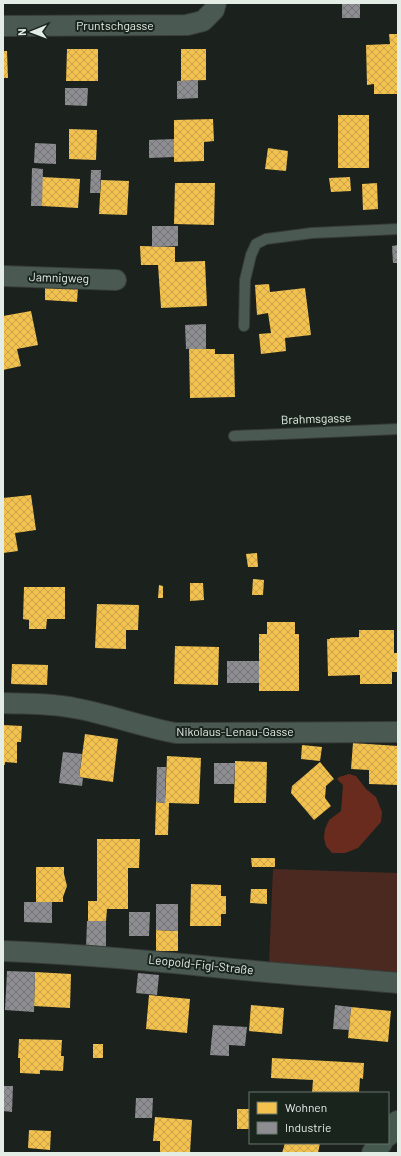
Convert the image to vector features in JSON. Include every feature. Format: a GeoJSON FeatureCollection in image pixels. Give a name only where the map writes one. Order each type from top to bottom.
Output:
{"type":"FeatureCollection","features":[{"type":"Feature","properties":{"kind":"main road"},"geometry":{"type":"LineString","coordinates":[[389,1134],[398,1122]]}},
{"type":"Feature","properties":{"kind":"main road"},"geometry":{"type":"LineString","coordinates":[[373,1153],[380,1144]]}},
{"type":"Feature","properties":{"kind":"street","name":"Pruntschgasse"},"geometry":{"type":"LineString","coordinates":[[3,26],[187,25],[203,21],[214,10],[216,3]]}},
{"type":"Feature","properties":{"kind":"street","name":"Jamnigweg"},"geometry":{"type":"LineString","coordinates":[[3,276],[116,280]]}},
{"type":"Feature","properties":{"kind":"street","name":"Nikolaus-Lenau-Gasse"},"geometry":{"type":"LineString","coordinates":[[3,703],[73,707],[176,733],[398,732]]}},
{"type":"Feature","properties":{"kind":"street","name":"Leopold-Figl-Straße"},"geometry":{"type":"LineString","coordinates":[[3,951],[137,959],[245,970],[398,982]]}},
{"type":"Feature","properties":{"kind":"lane"},"geometry":{"type":"LineString","coordinates":[[244,326],[245,280],[251,255],[256,244],[266,239],[312,233],[398,229]]}},
{"type":"Feature","properties":{"kind":"lane","name":"Brahmsgasse"},"geometry":{"type":"LineString","coordinates":[[234,436],[398,429]]}},
{"type":"Feature","properties":{"kind":"shaded area"},"geometry":{"type":"Polygon","coordinates":[[[349,774],[356,776],[366,789],[376,797],[382,812],[381,822],[358,848],[345,853],[332,853],[326,846],[324,838],[325,829],[329,820],[341,811],[343,785],[337,779],[349,774]]]}},
{"type":"Feature","properties":{"kind":"shaded area"},"geometry":{"type":"Polygon","coordinates":[[[273,869],[398,873],[398,973],[269,962],[273,869]]]}},
{"type":"Feature","properties":{"kind":"building: Wohnen"},"geometry":{"type":"Polygon","coordinates":[[[389,34],[398,34],[398,94],[374,94],[374,84],[367,85],[366,45],[390,44],[389,34]]]}},
{"type":"Feature","properties":{"kind":"building: Wohnen"},"geometry":{"type":"Polygon","coordinates":[[[67,49],[98,49],[98,81],[66,81],[67,49]]]}},
{"type":"Feature","properties":{"kind":"building: Wohnen"},"geometry":{"type":"Polygon","coordinates":[[[181,49],[206,49],[206,80],[181,81],[181,49]]]}},
{"type":"Feature","properties":{"kind":"building: Wohnen"},"geometry":{"type":"Polygon","coordinates":[[[3,51],[7,51],[8,78],[3,78],[3,51]]]}},
{"type":"Feature","properties":{"kind":"building: Wohnen"},"geometry":{"type":"Polygon","coordinates":[[[338,115],[369,115],[369,168],[338,168],[338,115]]]}},
{"type":"Feature","properties":{"kind":"building: Wohnen"},"geometry":{"type":"Polygon","coordinates":[[[213,119],[214,141],[204,142],[204,161],[174,162],[174,120],[213,119]]]}},
{"type":"Feature","properties":{"kind":"building: Wohnen"},"geometry":{"type":"Polygon","coordinates":[[[69,129],[97,130],[96,160],[69,159],[69,129]]]}},
{"type":"Feature","properties":{"kind":"building: Wohnen"},"geometry":{"type":"Polygon","coordinates":[[[268,148],[288,151],[286,171],[265,169],[268,148]]]}},
{"type":"Feature","properties":{"kind":"building: Wohnen"},"geometry":{"type":"Polygon","coordinates":[[[42,177],[80,179],[78,208],[42,206],[42,177]]]}},
{"type":"Feature","properties":{"kind":"building: Wohnen"},"geometry":{"type":"Polygon","coordinates":[[[350,177],[351,191],[331,192],[329,178],[350,177]]]}},
{"type":"Feature","properties":{"kind":"building: Wohnen"},"geometry":{"type":"Polygon","coordinates":[[[101,180],[129,181],[127,215],[99,214],[101,180]]]}},
{"type":"Feature","properties":{"kind":"building: Wohnen"},"geometry":{"type":"Polygon","coordinates":[[[175,183],[215,183],[214,225],[174,224],[175,183]]]}},
{"type":"Feature","properties":{"kind":"building: Wohnen"},"geometry":{"type":"Polygon","coordinates":[[[377,183],[378,209],[363,210],[362,184],[377,183]]]}},
{"type":"Feature","properties":{"kind":"building: Wohnen"},"geometry":{"type":"Polygon","coordinates":[[[140,246],[175,247],[175,262],[205,261],[207,306],[161,308],[158,265],[141,265],[140,246]]]}},
{"type":"Feature","properties":{"kind":"building: Wohnen"},"geometry":{"type":"Polygon","coordinates":[[[269,284],[270,292],[305,288],[311,335],[285,338],[286,351],[261,354],[259,334],[271,333],[268,313],[257,315],[255,285],[269,284]]]}},
{"type":"Feature","properties":{"kind":"building: Wohnen"},"geometry":{"type":"Polygon","coordinates":[[[45,287],[78,288],[77,302],[45,300],[45,287]]]}},
{"type":"Feature","properties":{"kind":"building: Wohnen"},"geometry":{"type":"Polygon","coordinates":[[[31,311],[38,345],[17,349],[21,366],[3,370],[3,316],[31,311]]]}},
{"type":"Feature","properties":{"kind":"building: Wohnen"},"geometry":{"type":"Polygon","coordinates":[[[189,349],[215,349],[215,354],[234,354],[235,397],[190,398],[189,349]]]}},
{"type":"Feature","properties":{"kind":"building: Wohnen"},"geometry":{"type":"Polygon","coordinates":[[[31,495],[36,530],[15,533],[18,551],[3,553],[3,498],[31,495]]]}},
{"type":"Feature","properties":{"kind":"building: Wohnen"},"geometry":{"type":"Polygon","coordinates":[[[257,553],[258,567],[248,567],[246,554],[257,553]]]}},
{"type":"Feature","properties":{"kind":"building: Wohnen"},"geometry":{"type":"Polygon","coordinates":[[[253,579],[264,580],[263,595],[252,595],[253,579]]]}},
{"type":"Feature","properties":{"kind":"building: Wohnen"},"geometry":{"type":"Polygon","coordinates":[[[190,583],[203,583],[204,600],[190,601],[190,583]]]}},
{"type":"Feature","properties":{"kind":"building: Wohnen"},"geometry":{"type":"Polygon","coordinates":[[[159,585],[163,586],[163,598],[158,598],[159,585]]]}},
{"type":"Feature","properties":{"kind":"building: Wohnen"},"geometry":{"type":"Polygon","coordinates":[[[24,587],[65,587],[65,619],[47,619],[46,629],[29,629],[29,620],[23,619],[24,587]]]}},
{"type":"Feature","properties":{"kind":"building: Wohnen"},"geometry":{"type":"Polygon","coordinates":[[[97,604],[139,605],[138,630],[126,630],[126,649],[95,648],[97,604]]]}},
{"type":"Feature","properties":{"kind":"building: Wohnen"},"geometry":{"type":"Polygon","coordinates":[[[267,622],[295,622],[295,634],[299,634],[299,691],[259,691],[259,634],[267,634],[267,622]]]}},
{"type":"Feature","properties":{"kind":"building: Wohnen"},"geometry":{"type":"Polygon","coordinates":[[[359,630],[394,630],[394,653],[398,653],[398,672],[392,672],[392,684],[360,684],[360,675],[328,676],[327,639],[359,637],[359,630]]]}},
{"type":"Feature","properties":{"kind":"building: Wohnen"},"geometry":{"type":"Polygon","coordinates":[[[175,646],[219,647],[218,685],[174,684],[175,646]]]}},
{"type":"Feature","properties":{"kind":"building: Wohnen"},"geometry":{"type":"Polygon","coordinates":[[[12,664],[48,665],[47,685],[11,684],[12,664]]]}},
{"type":"Feature","properties":{"kind":"building: Wohnen"},"geometry":{"type":"Polygon","coordinates":[[[3,725],[22,726],[21,742],[17,742],[17,763],[5,762],[5,765],[3,765],[3,725]]]}},
{"type":"Feature","properties":{"kind":"building: Wohnen"},"geometry":{"type":"Polygon","coordinates":[[[85,734],[118,739],[113,782],[79,777],[85,734]]]}},
{"type":"Feature","properties":{"kind":"building: Wohnen"},"geometry":{"type":"Polygon","coordinates":[[[353,743],[398,746],[398,785],[369,784],[369,770],[351,769],[353,743]]]}},
{"type":"Feature","properties":{"kind":"building: Wohnen"},"geometry":{"type":"Polygon","coordinates":[[[302,745],[322,747],[320,761],[301,759],[302,745]]]}},
{"type":"Feature","properties":{"kind":"building: Wohnen"},"geometry":{"type":"Polygon","coordinates":[[[167,756],[201,758],[199,804],[169,803],[168,835],[155,835],[156,802],[165,803],[167,756]]]}},
{"type":"Feature","properties":{"kind":"building: Wohnen"},"geometry":{"type":"Polygon","coordinates":[[[235,761],[267,762],[266,803],[234,803],[235,761]]]}},
{"type":"Feature","properties":{"kind":"building: Wohnen"},"geometry":{"type":"Polygon","coordinates":[[[320,762],[334,779],[326,786],[325,798],[331,806],[314,820],[291,793],[292,786],[320,762]]]}},
{"type":"Feature","properties":{"kind":"building: Wohnen"},"geometry":{"type":"Polygon","coordinates":[[[97,839],[140,839],[139,868],[128,868],[128,909],[107,909],[106,921],[88,921],[88,901],[97,901],[97,839]]]}},
{"type":"Feature","properties":{"kind":"building: Wohnen"},"geometry":{"type":"Polygon","coordinates":[[[251,858],[275,858],[275,867],[252,867],[251,858]]]}},
{"type":"Feature","properties":{"kind":"building: Wohnen"},"geometry":{"type":"Polygon","coordinates":[[[36,867],[64,867],[67,886],[63,897],[63,902],[36,902],[36,867]]]}},
{"type":"Feature","properties":{"kind":"building: Wohnen"},"geometry":{"type":"Polygon","coordinates":[[[191,884],[221,885],[221,896],[226,896],[226,914],[221,914],[221,926],[190,926],[191,884]]]}},
{"type":"Feature","properties":{"kind":"building: Wohnen"},"geometry":{"type":"Polygon","coordinates":[[[251,889],[267,889],[267,904],[250,903],[251,889]]]}},
{"type":"Feature","properties":{"kind":"building: Wohnen"},"geometry":{"type":"Polygon","coordinates":[[[156,930],[178,931],[178,951],[156,951],[156,930]]]}},
{"type":"Feature","properties":{"kind":"building: Wohnen"},"geometry":{"type":"Polygon","coordinates":[[[35,972],[71,974],[70,1008],[34,1006],[35,972]]]}},
{"type":"Feature","properties":{"kind":"building: Wohnen"},"geometry":{"type":"Polygon","coordinates":[[[149,995],[190,999],[187,1033],[146,1029],[149,995]]]}},
{"type":"Feature","properties":{"kind":"building: Wohnen"},"geometry":{"type":"Polygon","coordinates":[[[251,1005],[284,1008],[282,1034],[249,1031],[251,1005]]]}},
{"type":"Feature","properties":{"kind":"building: Wohnen"},"geometry":{"type":"Polygon","coordinates":[[[351,1007],[391,1011],[388,1042],[348,1038],[351,1007]]]}},
{"type":"Feature","properties":{"kind":"building: Wohnen"},"geometry":{"type":"Polygon","coordinates":[[[19,1039],[62,1040],[61,1056],[64,1056],[63,1071],[40,1070],[40,1074],[20,1073],[20,1058],[18,1058],[19,1039]]]}},
{"type":"Feature","properties":{"kind":"building: Wohnen"},"geometry":{"type":"Polygon","coordinates":[[[93,1044],[103,1044],[103,1058],[93,1058],[93,1044]]]}},
{"type":"Feature","properties":{"kind":"building: Wohnen"},"geometry":{"type":"Polygon","coordinates":[[[272,1058],[364,1063],[363,1079],[360,1078],[359,1092],[312,1092],[313,1080],[271,1078],[272,1058]]]}},
{"type":"Feature","properties":{"kind":"building: Wohnen"},"geometry":{"type":"Polygon","coordinates":[[[237,1109],[249,1109],[249,1129],[237,1129],[237,1109]]]}},
{"type":"Feature","properties":{"kind":"building: Wohnen"},"geometry":{"type":"Polygon","coordinates":[[[155,1117],[192,1120],[190,1153],[160,1153],[160,1141],[153,1141],[155,1117]]]}},
{"type":"Feature","properties":{"kind":"building: Wohnen"},"geometry":{"type":"Polygon","coordinates":[[[29,1130],[51,1131],[50,1150],[28,1148],[29,1130]]]}},
{"type":"Feature","properties":{"kind":"building: Wohnen"},"geometry":{"type":"Polygon","coordinates":[[[285,1144],[320,1144],[318,1153],[282,1153],[285,1144]]]}},
{"type":"Feature","properties":{"kind":"building: Industrie"},"geometry":{"type":"Polygon","coordinates":[[[342,3],[360,3],[360,18],[342,18],[342,3]]]}},
{"type":"Feature","properties":{"kind":"building: Industrie"},"geometry":{"type":"Polygon","coordinates":[[[198,80],[198,98],[177,99],[177,81],[198,80]]]}},
{"type":"Feature","properties":{"kind":"building: Industrie"},"geometry":{"type":"Polygon","coordinates":[[[65,88],[88,88],[87,106],[65,105],[65,88]]]}},
{"type":"Feature","properties":{"kind":"building: Industrie"},"geometry":{"type":"Polygon","coordinates":[[[174,139],[174,157],[149,158],[149,140],[174,139]]]}},
{"type":"Feature","properties":{"kind":"building: Industrie"},"geometry":{"type":"Polygon","coordinates":[[[35,143],[56,144],[56,164],[34,163],[35,143]]]}},
{"type":"Feature","properties":{"kind":"building: Industrie"},"geometry":{"type":"Polygon","coordinates":[[[32,168],[43,169],[42,206],[31,206],[32,168]]]}},
{"type":"Feature","properties":{"kind":"building: Industrie"},"geometry":{"type":"Polygon","coordinates":[[[91,170],[101,170],[100,193],[90,193],[91,170]]]}},
{"type":"Feature","properties":{"kind":"building: Industrie"},"geometry":{"type":"Polygon","coordinates":[[[152,226],[178,226],[178,246],[152,247],[152,226]]]}},
{"type":"Feature","properties":{"kind":"building: Industrie"},"geometry":{"type":"Polygon","coordinates":[[[398,245],[398,263],[393,263],[392,246],[398,245]]]}},
{"type":"Feature","properties":{"kind":"building: Industrie"},"geometry":{"type":"Polygon","coordinates":[[[206,324],[206,349],[186,349],[185,325],[206,324]]]}},
{"type":"Feature","properties":{"kind":"building: Industrie"},"geometry":{"type":"Polygon","coordinates":[[[227,661],[259,661],[259,683],[227,683],[227,661]]]}},
{"type":"Feature","properties":{"kind":"building: Industrie"},"geometry":{"type":"Polygon","coordinates":[[[63,752],[82,754],[79,777],[83,778],[82,786],[59,783],[63,752]]]}},
{"type":"Feature","properties":{"kind":"building: Industrie"},"geometry":{"type":"Polygon","coordinates":[[[214,763],[235,763],[234,784],[214,784],[214,763]]]}},
{"type":"Feature","properties":{"kind":"building: Industrie"},"geometry":{"type":"Polygon","coordinates":[[[157,767],[166,767],[165,803],[156,802],[157,767]]]}},
{"type":"Feature","properties":{"kind":"building: Industrie"},"geometry":{"type":"Polygon","coordinates":[[[24,902],[52,902],[52,923],[24,922],[24,902]]]}},
{"type":"Feature","properties":{"kind":"building: Industrie"},"geometry":{"type":"Polygon","coordinates":[[[156,904],[178,904],[178,931],[156,930],[156,904]]]}},
{"type":"Feature","properties":{"kind":"building: Industrie"},"geometry":{"type":"Polygon","coordinates":[[[129,912],[150,912],[149,936],[129,936],[129,912]]]}},
{"type":"Feature","properties":{"kind":"building: Industrie"},"geometry":{"type":"Polygon","coordinates":[[[87,921],[106,921],[106,948],[86,948],[87,921]]]}},
{"type":"Feature","properties":{"kind":"building: Industrie"},"geometry":{"type":"Polygon","coordinates":[[[7,971],[35,972],[34,1012],[5,1010],[7,971]]]}},
{"type":"Feature","properties":{"kind":"building: Industrie"},"geometry":{"type":"Polygon","coordinates":[[[138,973],[159,975],[157,995],[136,993],[138,973]]]}},
{"type":"Feature","properties":{"kind":"building: Industrie"},"geometry":{"type":"Polygon","coordinates":[[[335,1005],[351,1007],[349,1030],[333,1029],[335,1005]]]}},
{"type":"Feature","properties":{"kind":"building: Industrie"},"geometry":{"type":"Polygon","coordinates":[[[213,1025],[247,1027],[245,1046],[229,1045],[229,1056],[210,1055],[213,1025]]]}},
{"type":"Feature","properties":{"kind":"building: Industrie"},"geometry":{"type":"Polygon","coordinates":[[[3,1086],[13,1086],[12,1112],[3,1111],[3,1086]]]}},
{"type":"Feature","properties":{"kind":"building: Industrie"},"geometry":{"type":"Polygon","coordinates":[[[136,1098],[153,1098],[152,1118],[135,1118],[136,1098]]]}}]}
